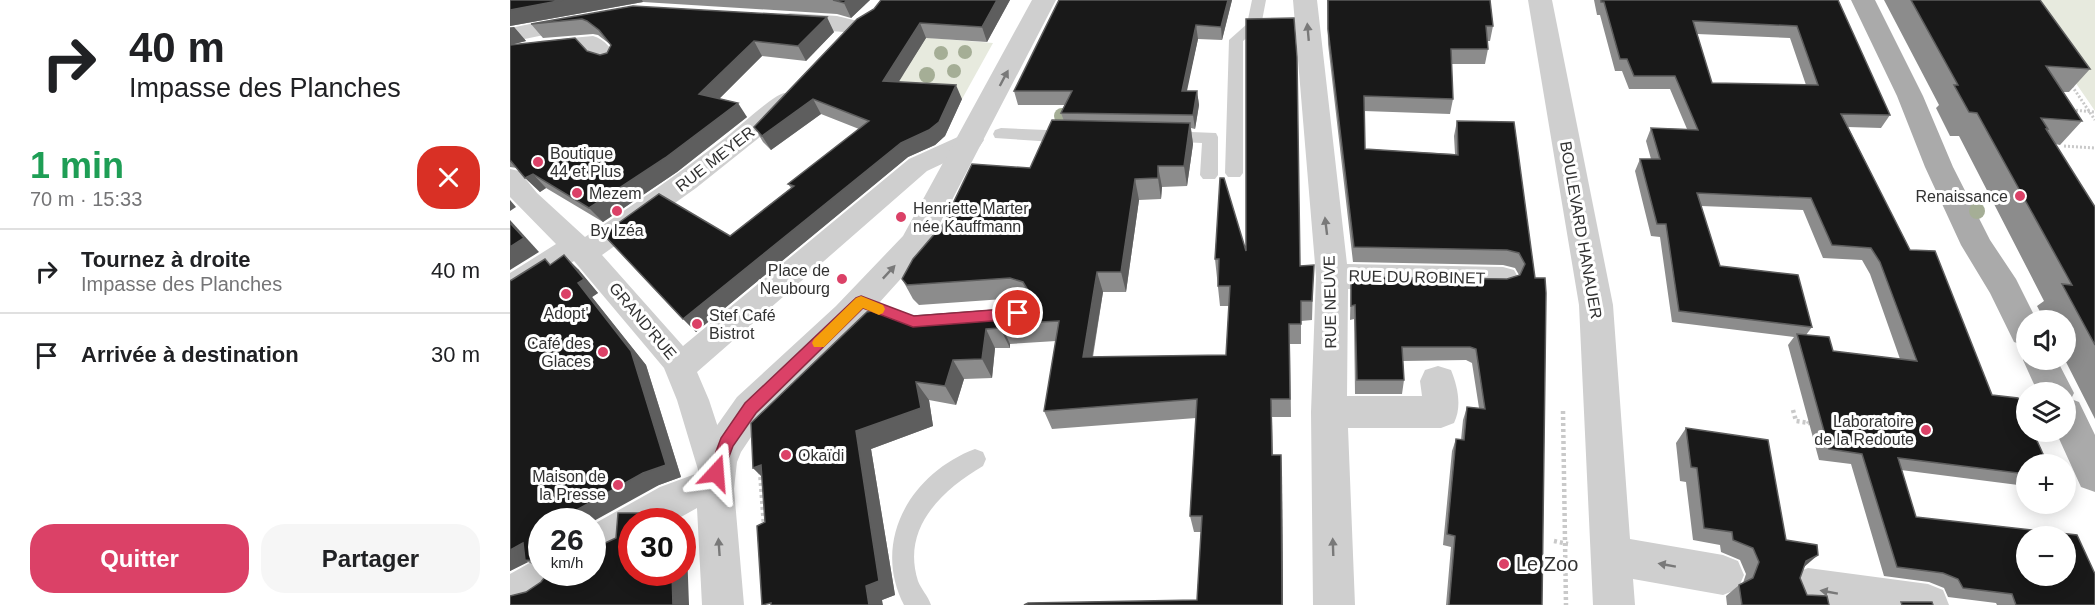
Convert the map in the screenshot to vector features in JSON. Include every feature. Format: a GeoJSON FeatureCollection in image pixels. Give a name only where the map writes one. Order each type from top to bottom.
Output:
{"type":"FeatureCollection","features":[{"type":"Feature","properties":{"kind":"main road"},"geometry":{"type":"LineString","coordinates":[[1863,0],[1910,96],[1977,245],[2016,312]]}},
{"type":"Feature","properties":{"kind":"main road"},"geometry":{"type":"LineString","coordinates":[[2076,434],[2095,475]]}},
{"type":"Feature","properties":{"kind":"street"},"geometry":{"type":"LineString","coordinates":[[663,508],[706,488],[715,480],[726,443],[750,408],[875,308],[914,244],[986,137],[1044,0]]}},
{"type":"Feature","properties":{"kind":"street","name":"RUE NEUVE"},"geometry":{"type":"LineString","coordinates":[[1305,0],[1332,276],[1329,412],[1334,605]]}},
{"type":"Feature","properties":{"kind":"street","name":"BOULEVARD HANAUER"},"geometry":{"type":"LineString","coordinates":[[1540,0],[1596,305],[1614,605]]}},
{"type":"Feature","properties":{"kind":"street"},"geometry":{"type":"LineString","coordinates":[[510,35],[601,18]]}},
{"type":"Feature","properties":{"kind":"street"},"geometry":{"type":"LineString","coordinates":[[772,19],[837,23],[854,29]]}},
{"type":"Feature","properties":{"kind":"street"},"geometry":{"type":"LineString","coordinates":[[510,54],[539,48],[593,43],[608,61]]}},
{"type":"Feature","properties":{"kind":"street","name":"RUE MEYER"},"geometry":{"type":"LineString","coordinates":[[510,288],[579,249],[687,182],[771,115],[801,83]]}},
{"type":"Feature","properties":{"kind":"street"},"geometry":{"type":"LineString","coordinates":[[680,368],[918,165],[986,137]]}},
{"type":"Feature","properties":{"kind":"street","name":"GRAND'RUE"},"geometry":{"type":"LineString","coordinates":[[510,178],[526,200],[579,249],[668,348],[680,368],[693,400],[715,480],[723,605]]}},
{"type":"Feature","properties":{"kind":"street","name":"RUE DU ROBINET"},"geometry":{"type":"LineString","coordinates":[[1332,276],[1503,279]]}},
{"type":"Feature","properties":{"kind":"street"},"geometry":{"type":"LineString","coordinates":[[1329,412],[1440,412],[1438,381]]}},
{"type":"Feature","properties":{"kind":"street"},"geometry":{"type":"LineString","coordinates":[[1612,556],[1723,575]]}},
{"type":"Feature","properties":{"kind":"street"},"geometry":{"type":"LineString","coordinates":[[510,598],[529,586]]}},
{"type":"Feature","properties":{"kind":"street"},"geometry":{"type":"LineString","coordinates":[[1808,589],[1928,605]]}},
{"type":"Feature","properties":{"kind":"lane"},"geometry":{"type":"LineString","coordinates":[[1234,173],[1236,40],[1254,26],[1259,0]]}},
{"type":"Feature","properties":{"kind":"lane"},"geometry":{"type":"LineString","coordinates":[[986,137],[1084,137]]}},
{"type":"Feature","properties":{"kind":"lane"},"geometry":{"type":"LineString","coordinates":[[1152,137],[1210,137],[1209,175]]}},
{"type":"Feature","properties":{"kind":"lane"},"geometry":{"type":"LineString","coordinates":[[919,605],[909,591],[903,570],[902,553],[908,525],[924,498],[932,490],[956,469],[975,459]]}},
{"type":"Feature","properties":{"kind":"path"},"geometry":{"type":"LineString","coordinates":[[2070,83],[2095,120]]}},
{"type":"Feature","properties":{"kind":"path"},"geometry":{"type":"LineString","coordinates":[[2066,109],[2095,112]]}},
{"type":"Feature","properties":{"kind":"path"},"geometry":{"type":"LineString","coordinates":[[2064,146],[2095,148]]}},
{"type":"Feature","properties":{"kind":"path"},"geometry":{"type":"LineString","coordinates":[[1563,405],[1566,605]]}},
{"type":"Feature","properties":{"kind":"path"},"geometry":{"type":"LineString","coordinates":[[1793,410],[1793,421],[1809,423],[1807,414]]}},
{"type":"Feature","properties":{"kind":"path"},"geometry":{"type":"LineString","coordinates":[[759,466],[764,535]]}},
{"type":"Feature","properties":{"kind":"shaded area"},"geometry":{"type":"Polygon","coordinates":[[[2018,0],[2095,0],[2095,111],[2027,12],[2018,0]]]}},
{"type":"Feature","properties":{"kind":"shaded area"},"geometry":{"type":"Polygon","coordinates":[[[918,37],[993,43],[962,99],[883,95],[893,75],[902,76],[912,60],[918,37]]]}},
{"type":"Feature","properties":{"kind":"building"},"geometry":{"type":"Polygon","coordinates":[[[510,0],[563,0],[510,10],[510,0]]]}},
{"type":"Feature","properties":{"kind":"building"},"geometry":{"type":"Polygon","coordinates":[[[881,0],[997,0],[982,27],[920,23],[883,81],[956,85],[939,122],[929,130],[901,143],[683,319],[603,234],[659,194],[730,236],[794,186],[788,184],[869,121],[813,99],[762,136],[754,127],[857,19],[874,9],[881,0]]]}},
{"type":"Feature","properties":{"kind":"building"},"geometry":{"type":"Polygon","coordinates":[[[1059,0],[1228,0],[1221,27],[1196,25],[1182,91],[1197,91],[1193,115],[1061,113],[1072,91],[1014,91],[1059,0]]]}},
{"type":"Feature","properties":{"kind":"building"},"geometry":{"type":"Polygon","coordinates":[[[1328,0],[1490,0],[1493,26],[1486,26],[1488,49],[1451,49],[1453,99],[1364,96],[1365,149],[1458,155],[1457,121],[1514,122],[1535,278],[1545,278],[1546,293],[1542,605],[1449,605],[1455,536],[1447,534],[1456,439],[1464,440],[1467,407],[1485,409],[1476,349],[1470,347],[1402,347],[1404,380],[1357,380],[1355,305],[1351,306],[1351,277],[1507,279],[1520,275],[1525,264],[1519,253],[1507,250],[1354,247],[1328,29],[1328,0]]]}},
{"type":"Feature","properties":{"kind":"building"},"geometry":{"type":"Polygon","coordinates":[[[1601,0],[1838,0],[1890,115],[1841,114],[1910,250],[1935,251],[1992,395],[2016,398],[2016,442],[2038,442],[2043,454],[2016,454],[2016,473],[1898,458],[1916,517],[2016,528],[2016,586],[2076,586],[2077,535],[2095,574],[2095,605],[2016,605],[2012,594],[1963,588],[1958,579],[1943,573],[1897,567],[1862,454],[1829,449],[1797,334],[1829,337],[1833,351],[1917,361],[1880,262],[1871,248],[1832,245],[1811,198],[1697,193],[1720,266],[1798,275],[1812,327],[1679,311],[1666,224],[1657,224],[1640,159],[1660,159],[1651,128],[1698,130],[1675,76],[1634,76],[1627,59],[1620,59],[1604,2],[1601,0]],[[1693,21],[1712,83],[1818,85],[1797,26],[1693,21]]]}},
{"type":"Feature","properties":{"kind":"building"},"geometry":{"type":"Polygon","coordinates":[[[1911,0],[2040,0],[2090,69],[2046,66],[2082,121],[2041,118],[2095,207],[2095,345],[2062,284],[2072,285],[1977,113],[1969,112],[1954,85],[1958,85],[1911,0]]]}},
{"type":"Feature","properties":{"kind":"building"},"geometry":{"type":"Polygon","coordinates":[[[633,6],[827,17],[798,46],[754,41],[699,94],[738,103],[665,158],[589,208],[533,174],[525,178],[510,160],[510,45],[575,38],[587,51],[600,55],[607,53],[611,45],[599,30],[582,19],[531,24],[633,6]]]}},
{"type":"Feature","properties":{"kind":"building"},"geometry":{"type":"Polygon","coordinates":[[[1294,18],[1297,57],[1300,266],[1314,265],[1312,301],[1301,301],[1301,324],[1289,324],[1290,399],[1271,399],[1272,455],[1281,455],[1282,605],[1024,605],[1028,603],[1197,600],[1202,516],[1190,516],[1197,399],[1044,411],[1059,321],[1001,324],[1000,328],[986,329],[982,359],[953,360],[945,386],[916,382],[921,408],[856,431],[879,581],[866,586],[869,605],[771,605],[771,603],[762,605],[757,526],[765,522],[761,465],[753,468],[751,423],[867,312],[879,309],[901,317],[1010,309],[1024,303],[1029,292],[1023,282],[1010,278],[907,285],[902,279],[913,259],[943,224],[972,164],[1030,168],[1052,120],[1190,123],[1184,166],[1158,166],[1158,178],[1135,179],[1121,272],[1097,272],[1083,357],[1226,355],[1230,286],[1218,286],[1219,259],[1215,259],[1220,178],[1224,178],[1246,251],[1246,19],[1294,18]]]}},
{"type":"Feature","properties":{"kind":"building"},"geometry":{"type":"Polygon","coordinates":[[[510,223],[524,238],[510,247],[510,223]]]}},
{"type":"Feature","properties":{"kind":"building"},"geometry":{"type":"Polygon","coordinates":[[[564,255],[584,279],[578,283],[631,351],[666,465],[643,473],[580,508],[528,508],[528,560],[525,560],[523,543],[510,550],[510,281],[545,259],[550,265],[564,255]]]}},
{"type":"Feature","properties":{"kind":"building"},"geometry":{"type":"Polygon","coordinates":[[[1686,428],[1768,440],[1786,540],[1817,545],[1818,555],[1806,561],[1800,578],[1807,595],[1827,596],[1829,605],[1742,605],[1739,585],[1753,578],[1759,562],[1753,548],[1733,540],[1732,532],[1704,528],[1697,468],[1691,467],[1686,428]]]}},
{"type":"Feature","properties":{"kind":"building"},"geometry":{"type":"Polygon","coordinates":[[[618,513],[618,586],[672,586],[673,605],[510,605],[510,596],[526,592],[535,586],[606,586],[606,543],[616,538],[618,513]]]}},
{"type":"Feature","properties":{"kind":"building"},"geometry":{"type":"Polygon","coordinates":[[[1901,602],[1932,602],[1933,605],[1902,605],[1901,602]]]}},
{"type":"Feature","properties":{"kind":"slow traffic"},"geometry":{"type":"LineString","coordinates":[[819,343],[861,302],[879,309]]}},
{"type":"Feature","properties":{"kind":"place","name":"Boutique 44 et Plus"},"geometry":{"type":"Point","coordinates":[538,162]}},
{"type":"Feature","properties":{"kind":"place","name":"Mezem"},"geometry":{"type":"Point","coordinates":[577,193]}},
{"type":"Feature","properties":{"kind":"place","name":"Renaissance"},"geometry":{"type":"Point","coordinates":[2020,196]}},
{"type":"Feature","properties":{"kind":"place","name":"By Izéa"},"geometry":{"type":"Point","coordinates":[617,211]}},
{"type":"Feature","properties":{"kind":"place","name":"Henriette Marter née Kauffmann"},"geometry":{"type":"Point","coordinates":[901,217]}},
{"type":"Feature","properties":{"kind":"place","name":"Place de Neubourg"},"geometry":{"type":"Point","coordinates":[842,279]}},
{"type":"Feature","properties":{"kind":"place","name":"Adopt'"},"geometry":{"type":"Point","coordinates":[566,294]}},
{"type":"Feature","properties":{"kind":"place","name":"Stef Café Bistrot"},"geometry":{"type":"Point","coordinates":[697,324]}},
{"type":"Feature","properties":{"kind":"place","name":"Café des Glaces"},"geometry":{"type":"Point","coordinates":[603,352]}},
{"type":"Feature","properties":{"kind":"place","name":"Laboratoire de la Redoute"},"geometry":{"type":"Point","coordinates":[1926,430]}},
{"type":"Feature","properties":{"kind":"place","name":"Okaïdi"},"geometry":{"type":"Point","coordinates":[786,455]}},
{"type":"Feature","properties":{"kind":"place","name":"Maison de la Presse"},"geometry":{"type":"Point","coordinates":[618,485]}},
{"type":"Feature","properties":{"kind":"place","name":"Le Zoo"},"geometry":{"type":"Point","coordinates":[1504,564]}},
{"type":"Feature","properties":{"kind":"route"},"geometry":{"type":"LineString","coordinates":[[716,473],[726,443],[750,408],[861,302],[913,321],[1018,313]]}}]}
